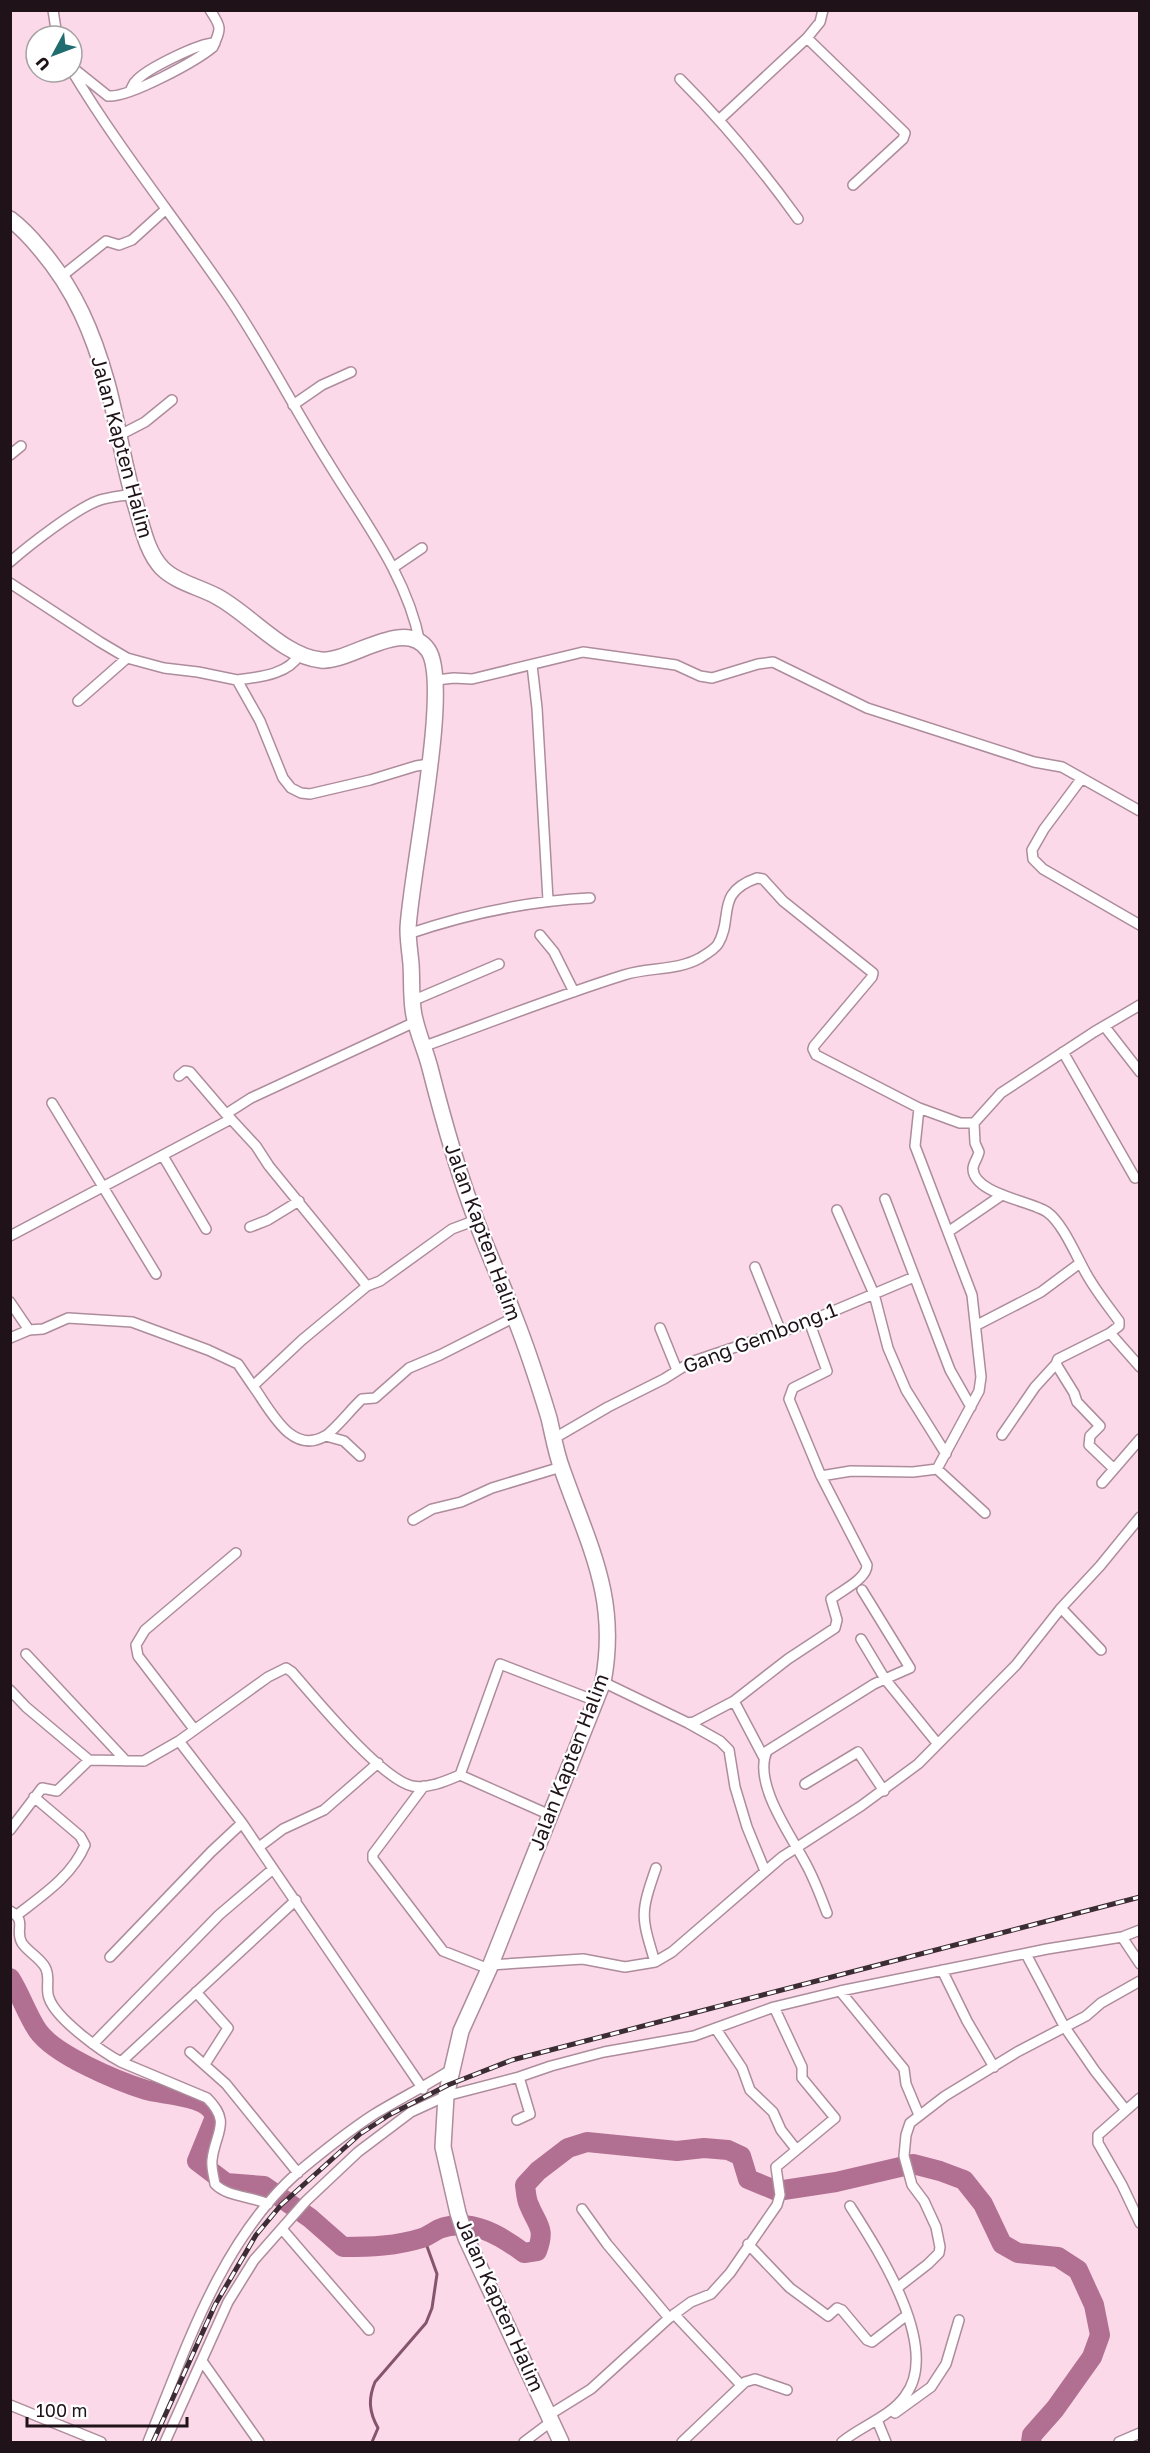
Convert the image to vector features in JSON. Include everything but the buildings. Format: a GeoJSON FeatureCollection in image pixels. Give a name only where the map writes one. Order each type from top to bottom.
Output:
{"type":"FeatureCollection","features":[{"type":"Feature","properties":{"kind":"main road","name":"Jalan Kapten Halim"},"geometry":{"type":"LineString","coordinates":[[13,223],[63,276],[86,320],[108,385],[132,494],[151,552],[167,573],[219,597],[300,654],[314,659],[333,660],[389,639],[404,639],[420,643],[430,652],[436,680],[429,765],[412,882],[408,934],[415,1022],[425,1047],[449,1142],[476,1220],[515,1317],[549,1419],[561,1467],[595,1555],[606,1605],[608,1655],[603,1682],[490,1967],[461,2031],[446,2096],[443,2147],[466,2238],[561,2442]]}},
{"type":"Feature","properties":{"kind":"street"},"geometry":{"type":"LineString","coordinates":[[84,79],[108,96],[116,97],[131,89],[136,80],[159,66],[203,44],[215,43],[220,32],[220,25],[210,10]]}},
{"type":"Feature","properties":{"kind":"street"},"geometry":{"type":"LineString","coordinates":[[720,119],[807,38],[820,22],[823,10]]}},
{"type":"Feature","properties":{"kind":"street"},"geometry":{"type":"LineString","coordinates":[[807,38],[905,133],[903,139],[853,185]]}},
{"type":"Feature","properties":{"kind":"street"},"geometry":{"type":"LineString","coordinates":[[680,79],[720,119],[763,171],[798,219]]}},
{"type":"Feature","properties":{"kind":"street"},"geometry":{"type":"LineString","coordinates":[[81,84],[113,137],[232,301],[293,405],[394,567],[415,619],[420,643]]}},
{"type":"Feature","properties":{"kind":"street"},"geometry":{"type":"LineString","coordinates":[[63,276],[106,242],[119,245],[132,240],[165,210]]}},
{"type":"Feature","properties":{"kind":"street"},"geometry":{"type":"LineString","coordinates":[[293,405],[322,385],[351,372]]}},
{"type":"Feature","properties":{"kind":"street"},"geometry":{"type":"LineString","coordinates":[[118,436],[145,422],[172,400]]}},
{"type":"Feature","properties":{"kind":"street"},"geometry":{"type":"LineString","coordinates":[[10,455],[21,446]]}},
{"type":"Feature","properties":{"kind":"street"},"geometry":{"type":"LineString","coordinates":[[10,562],[87,507],[99,501],[132,494]]}},
{"type":"Feature","properties":{"kind":"street"},"geometry":{"type":"LineString","coordinates":[[394,567],[422,548]]}},
{"type":"Feature","properties":{"kind":"street"},"geometry":{"type":"LineString","coordinates":[[10,583],[127,658],[164,668],[237,680],[263,676],[289,667],[295,663],[300,654]]}},
{"type":"Feature","properties":{"kind":"street"},"geometry":{"type":"LineString","coordinates":[[436,680],[472,679],[584,652],[676,665],[700,676],[712,678],[758,664],[773,662],[867,708],[1034,762],[1062,767],[1140,811]]}},
{"type":"Feature","properties":{"kind":"street"},"geometry":{"type":"LineString","coordinates":[[78,700],[127,658]]}},
{"type":"Feature","properties":{"kind":"street"},"geometry":{"type":"LineString","coordinates":[[532,665],[537,708],[548,900]]}},
{"type":"Feature","properties":{"kind":"street"},"geometry":{"type":"LineString","coordinates":[[237,680],[260,721],[284,778],[291,788],[301,793],[310,794],[416,766],[429,765]]}},
{"type":"Feature","properties":{"kind":"street"},"geometry":{"type":"LineString","coordinates":[[1082,778],[1044,829],[1032,850],[1033,859],[1051,875],[1140,925]]}},
{"type":"Feature","properties":{"kind":"street"},"geometry":{"type":"LineString","coordinates":[[425,1047],[636,971],[676,966],[701,958],[718,945],[725,922],[726,906],[735,892],[750,880],[758,878],[763,879],[783,901],[873,973],[814,1046],[816,1055],[919,1108],[960,1123],[974,1123]]}},
{"type":"Feature","properties":{"kind":"street"},"geometry":{"type":"LineString","coordinates":[[408,934],[460,917],[548,900],[590,898]]}},
{"type":"Feature","properties":{"kind":"street"},"geometry":{"type":"LineString","coordinates":[[540,935],[554,952],[574,992]]}},
{"type":"Feature","properties":{"kind":"street"},"geometry":{"type":"LineString","coordinates":[[412,1001],[499,964]]}},
{"type":"Feature","properties":{"kind":"street"},"geometry":{"type":"LineString","coordinates":[[1002,1434],[1058,1359],[1110,1333],[1119,1326],[1119,1321],[1048,1213],[1002,1195],[982,1183],[974,1172],[979,1152],[975,1143],[974,1123],[1002,1093],[1094,1032],[1140,1005]]}},
{"type":"Feature","properties":{"kind":"street"},"geometry":{"type":"LineString","coordinates":[[10,1236],[163,1156],[228,1116],[251,1098],[415,1022]]}},
{"type":"Feature","properties":{"kind":"street"},"geometry":{"type":"LineString","coordinates":[[1105,1027],[1140,1072]]}},
{"type":"Feature","properties":{"kind":"street"},"geometry":{"type":"LineString","coordinates":[[1063,1052],[1135,1178]]}},
{"type":"Feature","properties":{"kind":"street"},"geometry":{"type":"LineString","coordinates":[[178,1076],[185,1071],[190,1072],[256,1146],[269,1166],[367,1286]]}},
{"type":"Feature","properties":{"kind":"street"},"geometry":{"type":"LineString","coordinates":[[52,1103],[156,1274]]}},
{"type":"Feature","properties":{"kind":"street"},"geometry":{"type":"LineString","coordinates":[[919,1108],[915,1146],[972,1295],[981,1377],[979,1391],[937,1469]]}},
{"type":"Feature","properties":{"kind":"street"},"geometry":{"type":"LineString","coordinates":[[163,1156],[206,1229]]}},
{"type":"Feature","properties":{"kind":"street"},"geometry":{"type":"LineString","coordinates":[[948,1232],[1002,1195]]}},
{"type":"Feature","properties":{"kind":"street"},"geometry":{"type":"LineString","coordinates":[[885,1199],[950,1370],[971,1407]]}},
{"type":"Feature","properties":{"kind":"street"},"geometry":{"type":"LineString","coordinates":[[250,1227],[268,1220],[299,1201]]}},
{"type":"Feature","properties":{"kind":"street"},"geometry":{"type":"LineString","coordinates":[[837,1210],[874,1294],[888,1348],[906,1390],[946,1454]]}},
{"type":"Feature","properties":{"kind":"street"},"geometry":{"type":"LineString","coordinates":[[253,1386],[302,1340],[367,1286],[380,1281],[452,1229],[476,1220]]}},
{"type":"Feature","properties":{"kind":"street"},"geometry":{"type":"LineString","coordinates":[[977,1325],[1041,1292],[1080,1263]]}},
{"type":"Feature","properties":{"kind":"street"},"geometry":{"type":"LineString","coordinates":[[755,1267],[781,1332]]}},
{"type":"Feature","properties":{"kind":"street","name":"Gang Gembong.1"},"geometry":{"type":"LineString","coordinates":[[553,1439],[691,1362],[808,1322],[914,1277]]}},
{"type":"Feature","properties":{"kind":"street"},"geometry":{"type":"LineString","coordinates":[[10,1302],[29,1330]]}},
{"type":"Feature","properties":{"kind":"street"},"geometry":{"type":"LineString","coordinates":[[326,1436],[362,1399],[375,1398],[409,1368],[434,1358],[515,1317]]}},
{"type":"Feature","properties":{"kind":"street"},"geometry":{"type":"LineString","coordinates":[[10,1338],[29,1330],[43,1329],[68,1318],[132,1322],[208,1350],[238,1364],[292,1437],[302,1442],[326,1436],[344,1441],[360,1456]]}},
{"type":"Feature","properties":{"kind":"street"},"geometry":{"type":"LineString","coordinates":[[688,1723],[734,1701],[788,1659],[835,1628],[837,1620],[831,1599],[867,1570],[867,1565],[821,1476],[789,1399],[793,1388],[827,1371],[808,1322]]}},
{"type":"Feature","properties":{"kind":"street"},"geometry":{"type":"LineString","coordinates":[[660,1328],[677,1370]]}},
{"type":"Feature","properties":{"kind":"street"},"geometry":{"type":"LineString","coordinates":[[1110,1333],[1140,1366]]}},
{"type":"Feature","properties":{"kind":"street"},"geometry":{"type":"LineString","coordinates":[[1056,1364],[1077,1402],[1100,1426],[1090,1436],[1089,1445],[1113,1468]]}},
{"type":"Feature","properties":{"kind":"street"},"geometry":{"type":"LineString","coordinates":[[1102,1483],[1140,1439]]}},
{"type":"Feature","properties":{"kind":"street"},"geometry":{"type":"LineString","coordinates":[[413,1520],[432,1509],[461,1502],[492,1488],[561,1467]]}},
{"type":"Feature","properties":{"kind":"street"},"geometry":{"type":"LineString","coordinates":[[821,1476],[851,1471],[913,1472],[937,1469]]}},
{"type":"Feature","properties":{"kind":"street"},"geometry":{"type":"LineString","coordinates":[[937,1469],[985,1514]]}},
{"type":"Feature","properties":{"kind":"street"},"geometry":{"type":"LineString","coordinates":[[424,1786],[373,1854],[373,1859],[443,1951],[490,1967],[583,1959],[625,1967],[655,1962],[672,1953],[796,1846],[884,1791],[918,1764],[1016,1665],[1061,1608],[1100,1566],[1140,1517]]}},
{"type":"Feature","properties":{"kind":"street"},"geometry":{"type":"LineString","coordinates":[[194,1729],[138,1656],[136,1645],[145,1630],[236,1553]]}},
{"type":"Feature","properties":{"kind":"street"},"geometry":{"type":"LineString","coordinates":[[764,1758],[767,1751],[874,1684],[910,1668],[862,1590]]}},
{"type":"Feature","properties":{"kind":"street"},"geometry":{"type":"LineString","coordinates":[[1061,1608],[1101,1650]]}},
{"type":"Feature","properties":{"kind":"street"},"geometry":{"type":"LineString","coordinates":[[861,1639],[885,1679],[937,1743]]}},
{"type":"Feature","properties":{"kind":"street"},"geometry":{"type":"LineString","coordinates":[[26,1654],[126,1761]]}},
{"type":"Feature","properties":{"kind":"street"},"geometry":{"type":"LineString","coordinates":[[460,1775],[501,1664],[596,1701]]}},
{"type":"Feature","properties":{"kind":"street"},"geometry":{"type":"LineString","coordinates":[[10,1690],[26,1707],[89,1760],[144,1761],[179,1741],[268,1677],[286,1668],[378,1763],[398,1780],[411,1785],[424,1786],[460,1775],[550,1815]]}},
{"type":"Feature","properties":{"kind":"street"},"geometry":{"type":"LineString","coordinates":[[603,1682],[688,1723],[720,1741],[729,1750],[735,1787],[765,1871]]}},
{"type":"Feature","properties":{"kind":"street"},"geometry":{"type":"LineString","coordinates":[[734,1701],[764,1758],[770,1795],[785,1830],[808,1867],[827,1913]]}},
{"type":"Feature","properties":{"kind":"street"},"geometry":{"type":"LineString","coordinates":[[179,1741],[259,1847],[375,2022],[423,2089]]}},
{"type":"Feature","properties":{"kind":"street"},"geometry":{"type":"LineString","coordinates":[[805,1784],[858,1752],[884,1791]]}},
{"type":"Feature","properties":{"kind":"street"},"geometry":{"type":"LineString","coordinates":[[10,1830],[44,1787],[57,1791],[89,1760]]}},
{"type":"Feature","properties":{"kind":"street"},"geometry":{"type":"LineString","coordinates":[[259,1847],[283,1828],[324,1810],[378,1763]]}},
{"type":"Feature","properties":{"kind":"street"},"geometry":{"type":"LineString","coordinates":[[34,1797],[80,1836],[85,1845],[80,1858],[70,1870],[14,1913],[20,1921],[19,1936],[22,1944],[45,1966],[48,1977],[48,1996],[52,2004],[93,2044],[121,2062],[207,2098],[218,2109],[221,2122],[212,2161],[214,2179],[219,2189],[271,2201]]}},
{"type":"Feature","properties":{"kind":"street"},"geometry":{"type":"LineString","coordinates":[[111,1957],[211,1852],[242,1823]]}},
{"type":"Feature","properties":{"kind":"street"},"geometry":{"type":"LineString","coordinates":[[655,1962],[642,1913],[656,1868]]}},
{"type":"Feature","properties":{"kind":"street"},"geometry":{"type":"LineString","coordinates":[[93,2044],[219,1915],[273,1869]]}},
{"type":"Feature","properties":{"kind":"street"},"geometry":{"type":"LineString","coordinates":[[121,2062],[296,1900]]}},
{"type":"Feature","properties":{"kind":"street"},"geometry":{"type":"LineString","coordinates":[[165,2442],[228,2302],[254,2260],[306,2201],[358,2152],[411,2112],[446,2096],[604,2052],[681,2040],[774,2007],[942,1970],[1122,1937],[1140,1930]]}},
{"type":"Feature","properties":{"kind":"street"},"geometry":{"type":"LineString","coordinates":[[1122,1937],[1140,1964]]}},
{"type":"Feature","properties":{"kind":"street"},"geometry":{"type":"LineString","coordinates":[[1026,1954],[1064,2026],[1125,2109]]}},
{"type":"Feature","properties":{"kind":"street"},"geometry":{"type":"LineString","coordinates":[[942,1970],[967,2021],[994,2067]]}},
{"type":"Feature","properties":{"kind":"street"},"geometry":{"type":"LineString","coordinates":[[897,2288],[928,2265],[939,2253],[940,2247],[936,2226],[924,2201],[912,2186],[904,2156],[910,2123],[994,2067],[1064,2026],[1086,2016],[1101,2003],[1140,1981]]}},
{"type":"Feature","properties":{"kind":"street"},"geometry":{"type":"LineString","coordinates":[[840,1991],[904,2069],[906,2084],[919,2115]]}},
{"type":"Feature","properties":{"kind":"street"},"geometry":{"type":"LineString","coordinates":[[196,1992],[228,2028],[205,2064]]}},
{"type":"Feature","properties":{"kind":"street"},"geometry":{"type":"LineString","coordinates":[[524,2442],[550,2418],[591,2389],[672,2316],[691,2302],[711,2294],[730,2273],[777,2205],[780,2195],[776,2167],[835,2118],[802,2078],[802,2067],[774,2007]]}},
{"type":"Feature","properties":{"kind":"street"},"geometry":{"type":"LineString","coordinates":[[716,2029],[742,2068],[750,2090],[773,2112],[781,2130],[796,2149]]}},
{"type":"Feature","properties":{"kind":"street"},"geometry":{"type":"LineString","coordinates":[[190,2052],[226,2084],[298,2173]]}},
{"type":"Feature","properties":{"kind":"street"},"geometry":{"type":"LineString","coordinates":[[148,2442],[215,2286],[228,2262],[271,2201],[298,2173],[365,2121],[423,2089],[452,2069]]}},
{"type":"Feature","properties":{"kind":"street"},"geometry":{"type":"LineString","coordinates":[[517,2120],[530,2114],[519,2077]]}},
{"type":"Feature","properties":{"kind":"street"},"geometry":{"type":"LineString","coordinates":[[1140,2098],[1098,2135],[1098,2143],[1140,2223]]}},
{"type":"Feature","properties":{"kind":"street"},"geometry":{"type":"LineString","coordinates":[[850,2206],[897,2288],[917,2346],[915,2382],[904,2398],[878,2422]]}},
{"type":"Feature","properties":{"kind":"street"},"geometry":{"type":"LineString","coordinates":[[582,2209],[607,2244],[672,2316],[741,2385]]}},
{"type":"Feature","properties":{"kind":"street"},"geometry":{"type":"LineString","coordinates":[[282,2229],[369,2330]]}},
{"type":"Feature","properties":{"kind":"street"},"geometry":{"type":"LineString","coordinates":[[748,2244],[790,2288],[828,2316],[837,2308],[842,2310],[867,2340],[872,2342],[907,2315]]}},
{"type":"Feature","properties":{"kind":"street"},"geometry":{"type":"LineString","coordinates":[[842,2442],[878,2422],[931,2387],[946,2364],[959,2320]]}},
{"type":"Feature","properties":{"kind":"street"},"geometry":{"type":"LineString","coordinates":[[202,2361],[259,2442]]}},
{"type":"Feature","properties":{"kind":"street"},"geometry":{"type":"LineString","coordinates":[[682,2442],[741,2385],[755,2379],[787,2390]]}},
{"type":"Feature","properties":{"kind":"street"},"geometry":{"type":"LineString","coordinates":[[10,2404],[101,2442]]}},
{"type":"Feature","properties":{"kind":"street"},"geometry":{"type":"LineString","coordinates":[[878,2422],[886,2442]]}},
{"type":"Feature","properties":{"kind":"street"},"geometry":{"type":"LineString","coordinates":[[1119,2442],[1140,2433]]}},
{"type":"Feature","properties":{"kind":"waterway"},"geometry":{"type":"LineString","coordinates":[[10,1978],[34,2025],[46,2040],[72,2058],[119,2080],[146,2090],[185,2097],[204,2104],[215,2117],[197,2161],[226,2183],[264,2186],[310,2218],[343,2247],[403,2243],[424,2237],[439,2229],[462,2225],[495,2234],[524,2253],[537,2251],[541,2232],[528,2203],[525,2185],[538,2171],[568,2148],[587,2142],[677,2151],[704,2148],[728,2150],[741,2156],[748,2179],[777,2191],[836,2182],[913,2164],[964,2180],[983,2204],[1002,2244],[1018,2253],[1058,2257],[1078,2270],[1094,2305],[1100,2335],[1092,2357],[1055,2409],[1032,2435],[1031,2442]]}},
{"type":"Feature","properties":{"kind":"waterway"},"geometry":{"type":"LineString","coordinates":[[372,2442],[378,2428],[370,2405],[375,2382],[426,2323],[432,2308],[437,2274],[424,2238]]}},
{"type":"Feature","properties":{"kind":"railway"},"geometry":{"type":"LineString","coordinates":[[153,2442],[215,2305],[256,2235],[281,2205],[360,2134],[389,2115],[448,2085],[512,2060],[1140,1897]]}}]}
